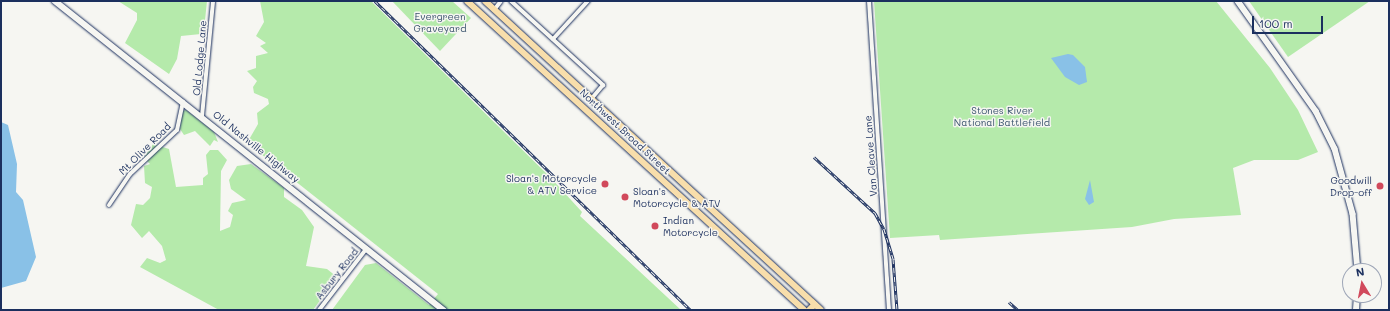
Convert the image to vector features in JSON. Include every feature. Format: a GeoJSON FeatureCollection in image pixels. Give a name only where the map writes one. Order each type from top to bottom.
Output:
{"type":"FeatureCollection","features":[{"type":"Feature","properties":{"kind":"main road","name":"Old Nashville Highway"},"geometry":{"type":"LineString","coordinates":[[55,1],[202,116],[443,310]]}},
{"type":"Feature","properties":{"kind":"main road","name":"Northwest Broad Street"},"geometry":{"type":"LineString","coordinates":[[467,1],[804,310]]}},
{"type":"Feature","properties":{"kind":"main road","name":"Northwest Broad Street"},"geometry":{"type":"LineString","coordinates":[[485,1],[822,310]]}},
{"type":"Feature","properties":{"kind":"main road"},"geometry":{"type":"LineString","coordinates":[[1238,1],[1316,111],[1335,149],[1353,214],[1357,263]]}},
{"type":"Feature","properties":{"kind":"main road"},"geometry":{"type":"LineString","coordinates":[[486,18],[494,10]]}},
{"type":"Feature","properties":{"kind":"main road"},"geometry":{"type":"LineString","coordinates":[[584,108],[592,98]]}},
{"type":"Feature","properties":{"kind":"main road"},"geometry":{"type":"LineString","coordinates":[[634,154],[642,145]]}},
{"type":"Feature","properties":{"kind":"main road"},"geometry":{"type":"LineString","coordinates":[[724,236],[732,228]]}},
{"type":"Feature","properties":{"kind":"main road"},"geometry":{"type":"LineString","coordinates":[[809,310],[815,304]]}},
{"type":"Feature","properties":{"kind":"street","name":"Old Lodge Lane"},"geometry":{"type":"LineString","coordinates":[[202,116],[213,1]]}},
{"type":"Feature","properties":{"kind":"street"},"geometry":{"type":"LineString","coordinates":[[494,10],[501,1]]}},
{"type":"Feature","properties":{"kind":"street"},"geometry":{"type":"LineString","coordinates":[[511,1],[603,85],[592,98]]}},
{"type":"Feature","properties":{"kind":"street"},"geometry":{"type":"LineString","coordinates":[[553,39],[588,1]]}},
{"type":"Feature","properties":{"kind":"street","name":"Van Cleave Lane"},"geometry":{"type":"LineString","coordinates":[[869,1],[889,310]]}},
{"type":"Feature","properties":{"kind":"street","name":"Mt Olive Road"},"geometry":{"type":"LineString","coordinates":[[109,205],[130,174],[177,130],[183,102]]}},
{"type":"Feature","properties":{"kind":"street","name":"Asbury Road"},"geometry":{"type":"LineString","coordinates":[[319,310],[367,248]]}},
{"type":"Feature","properties":{"kind":"green space"},"geometry":{"type":"Polygon","coordinates":[[[118,1],[207,1],[204,30],[201,34],[181,36],[177,59],[169,74],[125,43],[137,20],[137,13],[118,1]]]}},
{"type":"Feature","properties":{"kind":"green space"},"geometry":{"type":"Polygon","coordinates":[[[260,1],[371,1],[550,177],[582,212],[580,216],[681,310],[332,310],[365,265],[376,263],[429,305],[438,294],[247,143],[258,124],[257,113],[269,104],[268,99],[254,93],[253,87],[257,81],[247,71],[256,68],[256,56],[268,53],[260,46],[266,43],[256,36],[264,22],[260,1]]]}},
{"type":"Feature","properties":{"kind":"green space","name":"Evergreen Graveyard"},"geometry":{"type":"Polygon","coordinates":[[[392,1],[452,1],[471,18],[440,51],[392,1]]]}},
{"type":"Feature","properties":{"kind":"green space","name":"Stones River National Battlefield"},"geometry":{"type":"Polygon","coordinates":[[[874,1],[1216,1],[1270,68],[1298,110],[1318,152],[1298,160],[1254,160],[1233,168],[1241,215],[1174,219],[1132,227],[940,240],[939,235],[890,238],[874,1]]]}},
{"type":"Feature","properties":{"kind":"green space"},"geometry":{"type":"Polygon","coordinates":[[[1249,1],[1370,1],[1288,57],[1249,1]]]}},
{"type":"Feature","properties":{"kind":"green space"},"geometry":{"type":"Polygon","coordinates":[[[186,110],[214,132],[218,142],[214,140],[210,146],[195,131],[184,135],[180,129],[182,111],[186,110]]]}},
{"type":"Feature","properties":{"kind":"green space"},"geometry":{"type":"Polygon","coordinates":[[[153,144],[169,149],[176,187],[203,185],[203,178],[208,174],[206,155],[210,150],[218,150],[227,160],[221,171],[220,231],[230,227],[233,215],[228,211],[232,203],[246,200],[231,189],[229,180],[237,166],[251,164],[284,188],[284,197],[302,210],[314,227],[306,266],[327,269],[337,277],[313,310],[219,310],[140,267],[147,258],[160,263],[166,260],[162,246],[149,231],[142,238],[131,225],[136,204],[143,205],[150,198],[152,187],[145,183],[144,166],[150,164],[144,158],[153,144]]]}},
{"type":"Feature","properties":{"kind":"water"},"geometry":{"type":"Polygon","coordinates":[[[1068,54],[1073,55],[1085,67],[1087,82],[1079,85],[1065,77],[1051,58],[1068,54]]]}},
{"type":"Feature","properties":{"kind":"water"},"geometry":{"type":"Polygon","coordinates":[[[1,122],[8,125],[17,164],[16,192],[23,200],[36,257],[26,281],[1,288],[1,122]]]}},
{"type":"Feature","properties":{"kind":"water"},"geometry":{"type":"Polygon","coordinates":[[[1090,180],[1094,202],[1089,205],[1085,199],[1090,180]]]}},
{"type":"Feature","properties":{"kind":"railway"},"geometry":{"type":"LineString","coordinates":[[375,1],[690,310]]}},
{"type":"Feature","properties":{"kind":"railway"},"geometry":{"type":"LineString","coordinates":[[814,157],[875,213],[884,229],[893,259],[897,310]]}},
{"type":"Feature","properties":{"kind":"railway"},"geometry":{"type":"LineString","coordinates":[[1009,302],[1018,310]]}},
{"type":"Feature","properties":{"kind":"place","name":"Sloan's Motorcycle & ATV Service"},"geometry":{"type":"Point","coordinates":[605,184]}},
{"type":"Feature","properties":{"kind":"place","name":"Goodwill Drop-off"},"geometry":{"type":"Point","coordinates":[1380,186]}},
{"type":"Feature","properties":{"kind":"place","name":"Sloan's Motorcycle & ATV"},"geometry":{"type":"Point","coordinates":[625,197]}},
{"type":"Feature","properties":{"kind":"place","name":"Indian Motorcycle"},"geometry":{"type":"Point","coordinates":[655,226]}}]}
